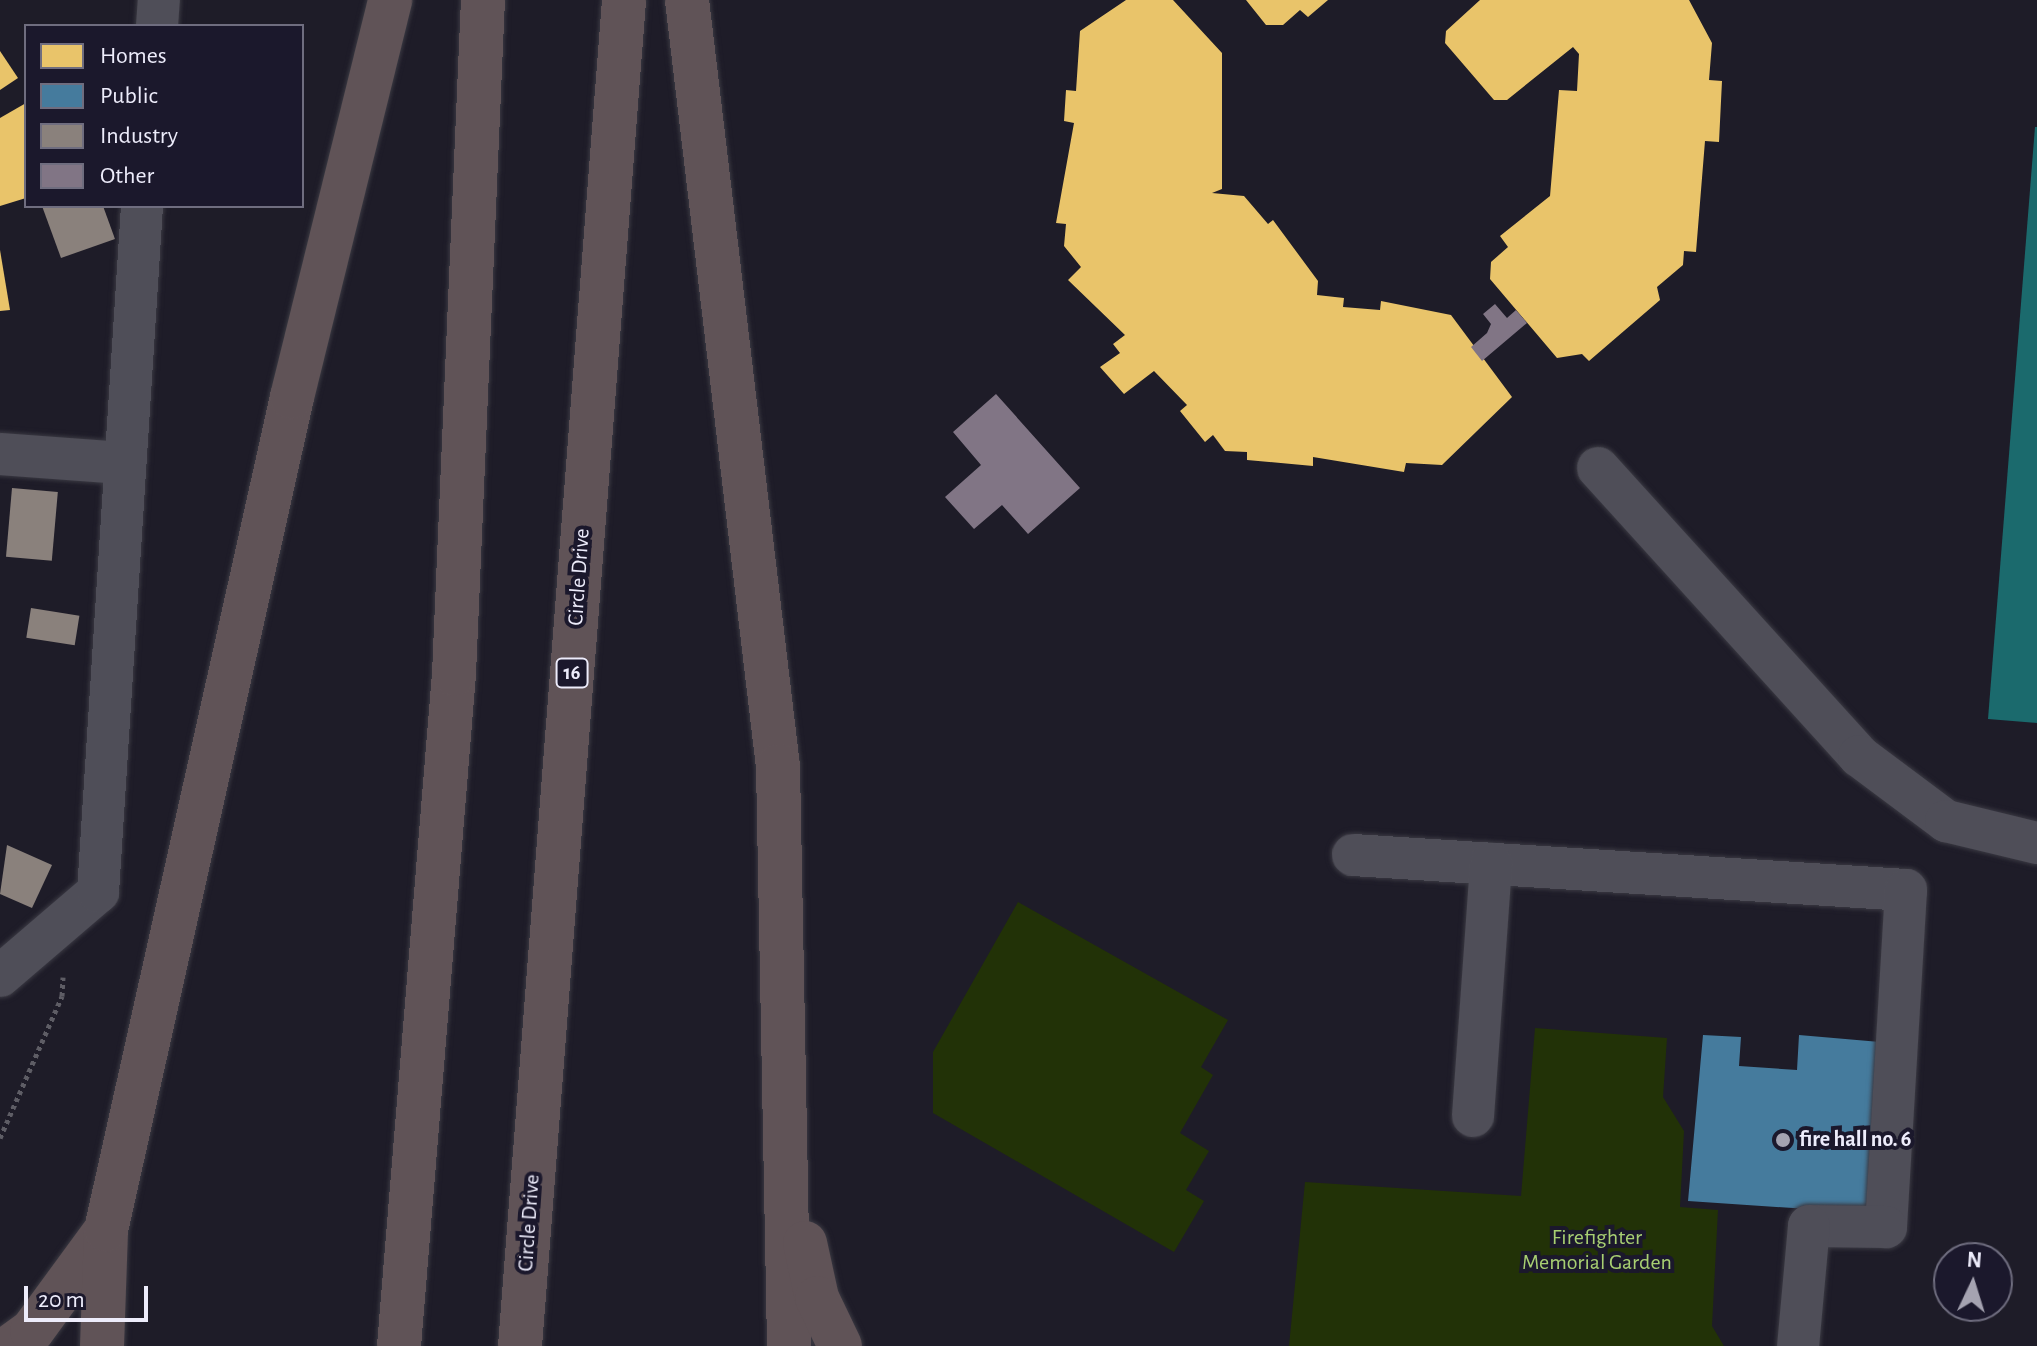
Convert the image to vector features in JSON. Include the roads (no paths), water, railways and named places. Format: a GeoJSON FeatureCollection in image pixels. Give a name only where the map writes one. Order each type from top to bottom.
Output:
{"type":"FeatureCollection","features":[{"type":"Feature","properties":{"kind":"highway"},"geometry":{"type":"LineString","coordinates":[[102,1346],[106,1230],[292,397],[390,0]]}},
{"type":"Feature","properties":{"kind":"highway"},"geometry":{"type":"LineString","coordinates":[[399,1346],[454,674],[483,0]]}},
{"type":"Feature","properties":{"kind":"highway","name":"Circle Drive"},"geometry":{"type":"LineString","coordinates":[[520,1346],[624,0]]}},
{"type":"Feature","properties":{"kind":"highway"},"geometry":{"type":"LineString","coordinates":[[687,0],[778,766],[789,1346]]}},
{"type":"Feature","properties":{"kind":"highway"},"geometry":{"type":"LineString","coordinates":[[783,1119],[817,1298],[840,1346]]}},
{"type":"Feature","properties":{"kind":"highway"},"geometry":{"type":"LineString","coordinates":[[11,1346],[32,1331],[106,1230]]}},
{"type":"Feature","properties":{"kind":"lane"},"geometry":{"type":"LineString","coordinates":[[157,24],[159,0]]}},
{"type":"Feature","properties":{"kind":"lane"},"geometry":{"type":"LineString","coordinates":[[0,976],[98,892],[122,463],[142,208]]}},
{"type":"Feature","properties":{"kind":"lane"},"geometry":{"type":"LineString","coordinates":[[0,454],[122,463]]}},
{"type":"Feature","properties":{"kind":"lane"},"geometry":{"type":"LineString","coordinates":[[1598,468],[1859,756],[1946,821],[2037,843]]}},
{"type":"Feature","properties":{"kind":"lane"},"geometry":{"type":"LineString","coordinates":[[1353,855],[1906,890],[1886,1227],[1809,1226],[1798,1346]]}},
{"type":"Feature","properties":{"kind":"lane"},"geometry":{"type":"LineString","coordinates":[[1473,1116],[1491,864]]}},
{"type":"Feature","properties":{"kind":"place","name":"fire hall no. 6"},"geometry":{"type":"Point","coordinates":[1783,1140]}},
{"type":"Feature","properties":{"kind":"park label","name":"Firefighter Memorial Garden"},"geometry":{"type":"Point","coordinates":[1597,1250]}}]}
